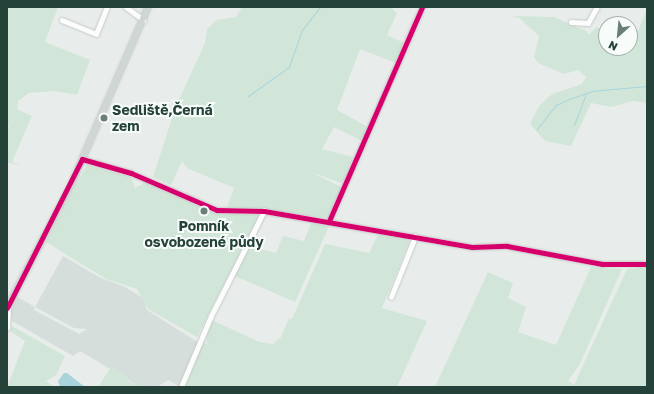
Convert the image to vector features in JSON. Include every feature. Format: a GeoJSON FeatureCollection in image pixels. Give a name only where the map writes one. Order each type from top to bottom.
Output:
{"type":"FeatureCollection","features":[{"type":"Feature","properties":{"kind":"main road"},"geometry":{"type":"LineString","coordinates":[[8,307],[82,159],[144,20],[148,7]]}},
{"type":"Feature","properties":{"kind":"street"},"geometry":{"type":"LineString","coordinates":[[62,20],[96,34],[108,7]]}},
{"type":"Feature","properties":{"kind":"street"},"geometry":{"type":"LineString","coordinates":[[126,7],[144,20]]}},
{"type":"Feature","properties":{"kind":"street"},"geometry":{"type":"LineString","coordinates":[[329,221],[422,7]]}},
{"type":"Feature","properties":{"kind":"street"},"geometry":{"type":"LineString","coordinates":[[571,22],[588,23],[597,7]]}},
{"type":"Feature","properties":{"kind":"street"},"geometry":{"type":"LineString","coordinates":[[82,159],[132,173],[217,210],[264,212],[329,221],[472,247],[507,246],[602,264],[647,264]]}},
{"type":"Feature","properties":{"kind":"street"},"geometry":{"type":"LineString","coordinates":[[181,387],[209,321],[264,212]]}},
{"type":"Feature","properties":{"kind":"street"},"geometry":{"type":"LineString","coordinates":[[391,297],[414,237]]}},
{"type":"Feature","properties":{"kind":"street"},"geometry":{"type":"LineString","coordinates":[[7,328],[8,307]]}},
{"type":"Feature","properties":{"kind":"shaded area"},"geometry":{"type":"Polygon","coordinates":[[[63,256],[101,278],[123,286],[143,298],[147,310],[199,343],[180,387],[168,380],[157,387],[140,387],[80,351],[73,356],[12,321],[10,309],[16,296],[35,307],[63,256]],[[35,307],[34,310],[79,334],[87,329],[74,328],[35,307]]]}},
{"type":"Feature","properties":{"kind":"green space"},"geometry":{"type":"Polygon","coordinates":[[[7,7],[58,7],[45,42],[90,60],[77,95],[54,91],[29,93],[18,101],[17,109],[32,116],[12,162],[23,166],[7,162],[7,132],[14,117],[7,130],[7,7]]]}},
{"type":"Feature","properties":{"kind":"green space"},"geometry":{"type":"Polygon","coordinates":[[[242,7],[390,7],[397,13],[387,35],[404,43],[396,63],[360,49],[337,110],[368,127],[362,141],[334,127],[322,149],[353,157],[345,181],[341,183],[311,172],[341,187],[328,218],[227,207],[234,188],[187,168],[182,161],[171,185],[153,177],[176,106],[205,43],[207,29],[217,20],[236,17],[242,7]]]}},
{"type":"Feature","properties":{"kind":"green space"},"geometry":{"type":"Polygon","coordinates":[[[647,9],[647,103],[633,101],[611,107],[591,103],[571,146],[545,141],[530,124],[539,106],[552,94],[582,84],[586,77],[578,70],[564,74],[538,63],[534,57],[539,36],[519,18],[512,16],[554,17],[586,31],[589,35],[596,27],[598,28],[598,56],[638,56],[638,31],[647,9]]]}},
{"type":"Feature","properties":{"kind":"green space"},"geometry":{"type":"Polygon","coordinates":[[[87,165],[131,177],[135,188],[146,182],[219,212],[260,215],[197,337],[148,309],[137,289],[106,279],[46,242],[87,165]]]}},
{"type":"Feature","properties":{"kind":"green space"},"geometry":{"type":"Polygon","coordinates":[[[312,221],[330,224],[295,302],[235,276],[249,246],[276,253],[283,236],[304,241],[312,221]]]}},
{"type":"Feature","properties":{"kind":"green space"},"geometry":{"type":"Polygon","coordinates":[[[379,233],[407,238],[409,243],[382,308],[427,321],[397,387],[182,387],[203,341],[208,345],[205,336],[212,320],[259,342],[273,344],[281,337],[289,318],[292,319],[325,244],[369,253],[379,233]]]}},
{"type":"Feature","properties":{"kind":"green space"},"geometry":{"type":"Polygon","coordinates":[[[647,266],[647,387],[435,387],[488,272],[513,283],[508,298],[526,307],[518,332],[556,345],[591,267],[622,269],[580,364],[568,381],[574,385],[627,269],[647,266]]]}},
{"type":"Feature","properties":{"kind":"green space"},"geometry":{"type":"Polygon","coordinates":[[[12,326],[65,356],[56,375],[46,381],[54,387],[7,387],[25,341],[10,331],[12,326]]]}},
{"type":"Feature","properties":{"kind":"green space"},"geometry":{"type":"Polygon","coordinates":[[[111,367],[128,377],[127,380],[140,387],[98,387],[111,367]]]}},
{"type":"Feature","properties":{"kind":"water"},"geometry":{"type":"Polygon","coordinates":[[[64,373],[67,373],[85,387],[60,387],[58,381],[64,373]]]}},
{"type":"Feature","properties":{"kind":"waterway"},"geometry":{"type":"LineString","coordinates":[[248,96],[289,67],[302,30],[320,7]]}},
{"type":"Feature","properties":{"kind":"waterway"},"geometry":{"type":"LineString","coordinates":[[537,129],[556,105],[569,99],[592,91],[647,86]]}},
{"type":"Feature","properties":{"kind":"waterway"},"geometry":{"type":"LineString","coordinates":[[574,125],[586,94]]}},
{"type":"Feature","properties":{"kind":"cycle path"},"geometry":{"type":"LineString","coordinates":[[329,221],[422,7]]}},
{"type":"Feature","properties":{"kind":"cycle path"},"geometry":{"type":"LineString","coordinates":[[7,308],[82,159],[131,173],[217,210],[264,211],[472,247],[507,246],[602,264],[647,264]]}},
{"type":"Feature","properties":{"kind":"place","name":"Sedliště,Černá zem"},"geometry":{"type":"Point","coordinates":[104,118]}},
{"type":"Feature","properties":{"kind":"place","name":"Pomník osvobozené půdy"},"geometry":{"type":"Point","coordinates":[204,211]}}]}
